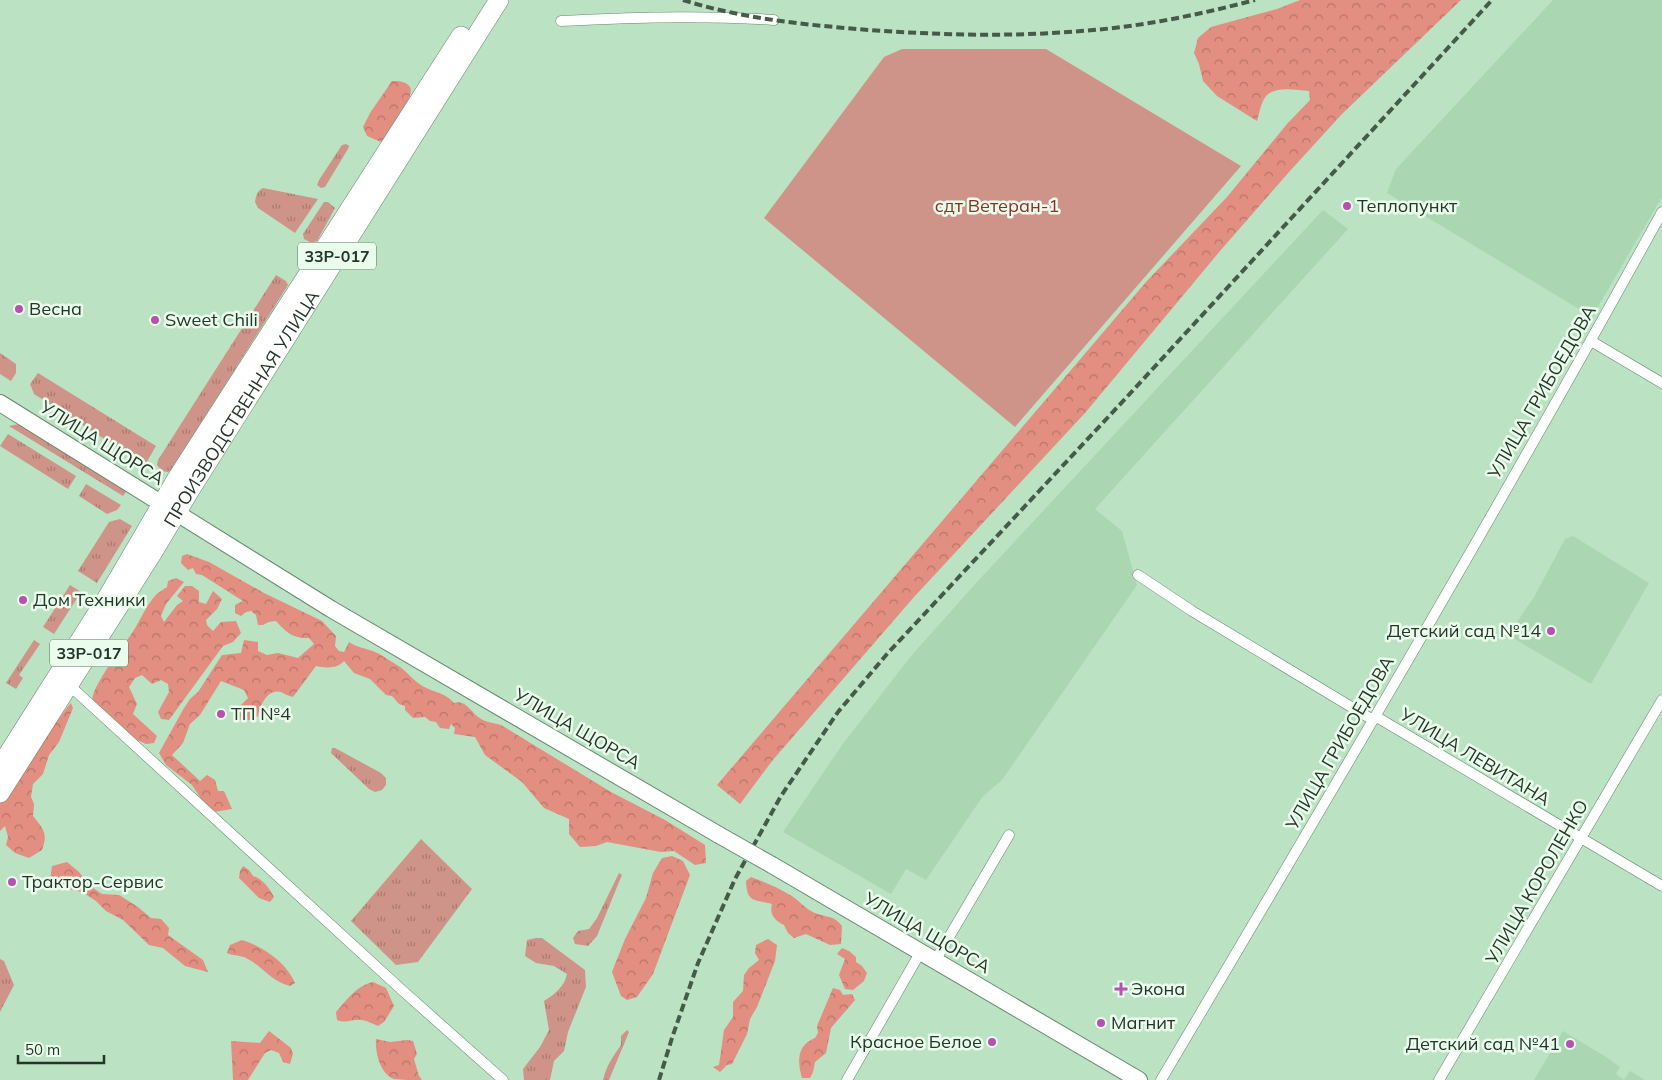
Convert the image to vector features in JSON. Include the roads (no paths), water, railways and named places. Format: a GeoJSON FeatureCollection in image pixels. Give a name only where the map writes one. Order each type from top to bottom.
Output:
{"type":"FeatureCollection","features":[{"type":"Feature","properties":{"kind":"highway","name":"ПРОИЗВОДСТВЕННАЯ УЛИЦА"},"geometry":{"type":"LineString","coordinates":[[0,793],[153,552],[170,508],[176,480],[426,88],[485,0]]}},
{"type":"Feature","properties":{"kind":"highway","name":"ПРОИЗВОДСТВЕННАЯ УЛИЦА"},"geometry":{"type":"LineString","coordinates":[[0,767],[110,593],[170,508],[498,0]]}},
{"type":"Feature","properties":{"kind":"main road","name":"УЛИЦА ЩОРСА"},"geometry":{"type":"LineString","coordinates":[[0,403],[331,609],[772,864],[935,962],[1139,1080]]}},
{"type":"Feature","properties":{"kind":"street"},"geometry":{"type":"LineString","coordinates":[[561,21],[706,16],[774,20]]}},
{"type":"Feature","properties":{"kind":"street","name":"УЛИЦА ГРИБОЕДОВА"},"geometry":{"type":"LineString","coordinates":[[1161,1080],[1374,718],[1591,341],[1662,212]]}},
{"type":"Feature","properties":{"kind":"street"},"geometry":{"type":"LineString","coordinates":[[1591,341],[1662,383]]}},
{"type":"Feature","properties":{"kind":"street","name":"УЛИЦА ЛЕВИТАНА"},"geometry":{"type":"LineString","coordinates":[[1138,575],[1192,611],[1662,886]]}},
{"type":"Feature","properties":{"kind":"street"},"geometry":{"type":"LineString","coordinates":[[69,685],[503,1080]]}},
{"type":"Feature","properties":{"kind":"street","name":"УЛИЦА КОРОЛЕНКО"},"geometry":{"type":"LineString","coordinates":[[1439,1080],[1662,700]]}},
{"type":"Feature","properties":{"kind":"street"},"geometry":{"type":"LineString","coordinates":[[935,962],[1009,835]]}},
{"type":"Feature","properties":{"kind":"street"},"geometry":{"type":"LineString","coordinates":[[847,1080],[920,953]]}},
{"type":"Feature","properties":{"kind":"railway"},"geometry":{"type":"LineString","coordinates":[[683,0],[752,17],[822,26],[975,35],[1055,33],[1125,27],[1212,11],[1255,0]]}},
{"type":"Feature","properties":{"kind":"railway"},"geometry":{"type":"LineString","coordinates":[[659,1080],[698,963],[735,879],[781,796],[838,712],[887,654],[1125,399],[1492,0]]}},
{"type":"Feature","properties":{"kind":"place","name":"Теплопункт"},"geometry":{"type":"Point","coordinates":[1347,206]}},
{"type":"Feature","properties":{"kind":"place","name":"Весна"},"geometry":{"type":"Point","coordinates":[19,309]}},
{"type":"Feature","properties":{"kind":"place","name":"Sweet Chili"},"geometry":{"type":"Point","coordinates":[155,320]}},
{"type":"Feature","properties":{"kind":"place","name":"Дом Техники"},"geometry":{"type":"Point","coordinates":[23,600]}},
{"type":"Feature","properties":{"kind":"place","name":"Детский сад №14"},"geometry":{"type":"Point","coordinates":[1551,631]}},
{"type":"Feature","properties":{"kind":"place","name":"ТП №4"},"geometry":{"type":"Point","coordinates":[221,714]}},
{"type":"Feature","properties":{"kind":"place","name":"Трактор-Сервис"},"geometry":{"type":"Point","coordinates":[12,882]}},
{"type":"Feature","properties":{"kind":"place","name":"Экона"},"geometry":{"type":"Point","coordinates":[1121,989]}},
{"type":"Feature","properties":{"kind":"place","name":"Магнит"},"geometry":{"type":"Point","coordinates":[1101,1023]}},
{"type":"Feature","properties":{"kind":"place","name":"Красное Белое"},"geometry":{"type":"Point","coordinates":[992,1042]}},
{"type":"Feature","properties":{"kind":"place","name":"Детский сад №41"},"geometry":{"type":"Point","coordinates":[1570,1044]}},
{"type":"Feature","properties":{"kind":"park label","name":"сдт Ветеран-1"},"geometry":{"type":"Point","coordinates":[997,206]}}]}
